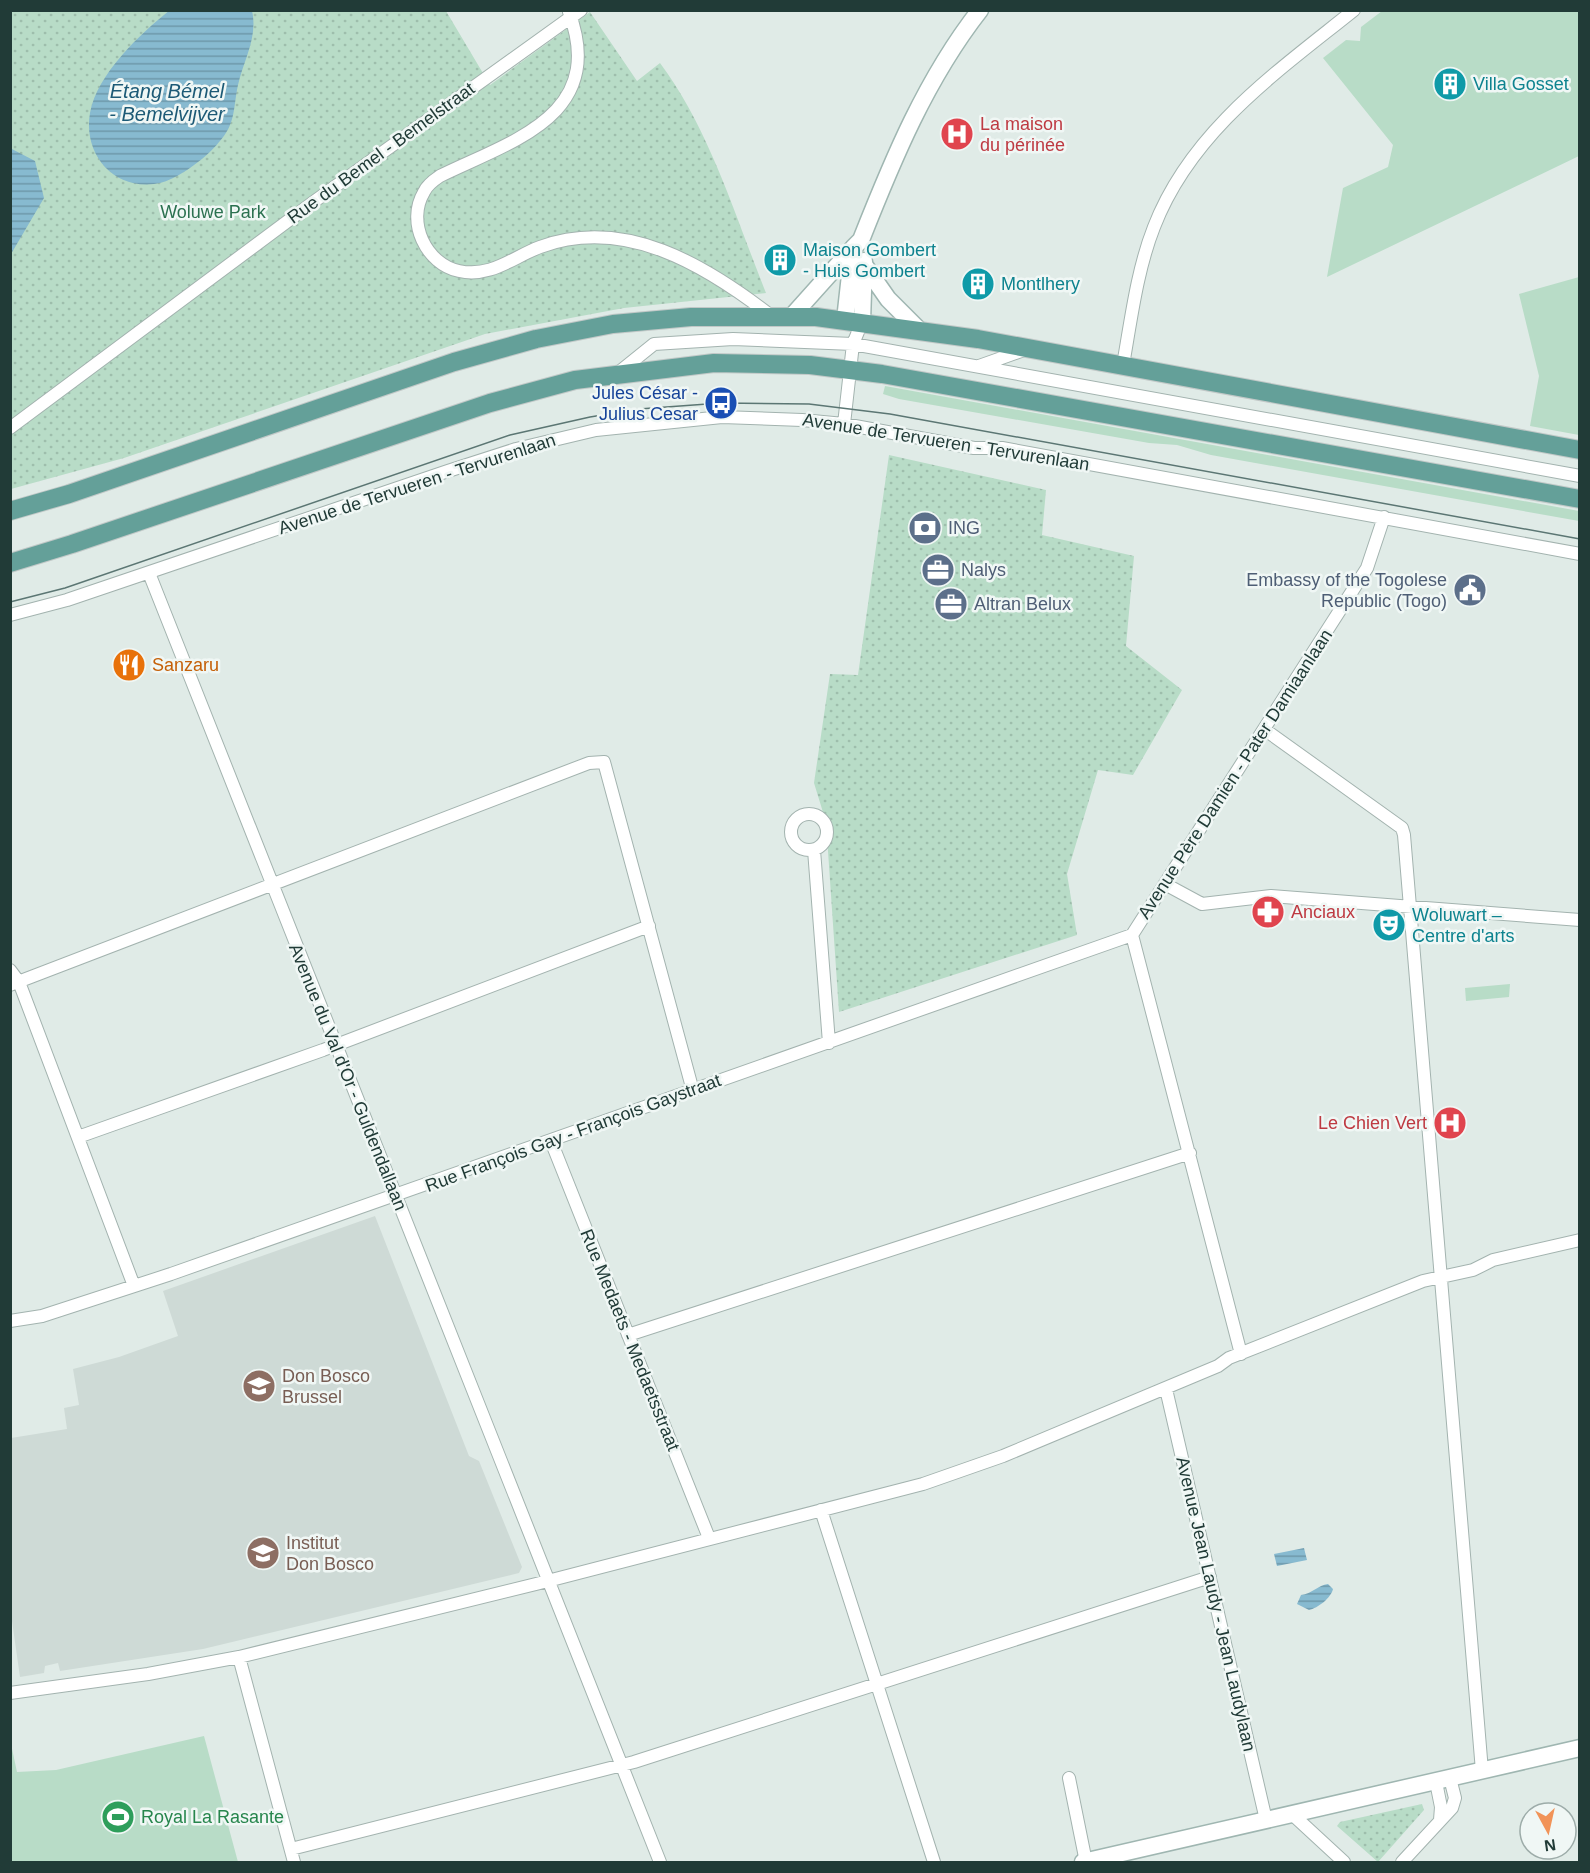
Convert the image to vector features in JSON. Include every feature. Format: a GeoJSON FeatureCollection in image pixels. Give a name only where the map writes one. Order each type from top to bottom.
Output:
{"type":"FeatureCollection","features":[{"type":"Feature","properties":{"kind":"main road"},"geometry":{"type":"LineString","coordinates":[[10,511],[69,494],[454,362],[536,339],[613,324],[691,316],[770,315],[854,321],[1029,348],[1580,450]]}},
{"type":"Feature","properties":{"kind":"main road"},"geometry":{"type":"LineString","coordinates":[[10,563],[490,403],[575,380],[714,363],[810,365],[850,370],[1580,499]]}},
{"type":"Feature","properties":{"kind":"street"},"geometry":{"type":"LineString","coordinates":[[792,316],[857,244],[917,109],[943,64],[980,10]]}},
{"type":"Feature","properties":{"kind":"street"},"geometry":{"type":"LineString","coordinates":[[1123,365],[1144,262],[1154,227],[1192,156],[1227,116],[1354,10]]}},
{"type":"Feature","properties":{"kind":"street"},"geometry":{"type":"LineString","coordinates":[[574,13],[576,76],[566,99],[549,119],[517,141],[440,176],[430,184],[421,200],[418,216],[423,243],[441,263],[467,273],[493,269],[540,247],[567,240],[599,237],[631,241],[679,257],[736,290],[770,315]]}},
{"type":"Feature","properties":{"kind":"street","name":"Rue du Bemel - Bemelstraat"},"geometry":{"type":"LineString","coordinates":[[10,428],[312,203],[574,13]]}},
{"type":"Feature","properties":{"kind":"street"},"geometry":{"type":"LineString","coordinates":[[857,244],[869,271],[888,298],[920,331]]}},
{"type":"Feature","properties":{"kind":"street"},"geometry":{"type":"LineString","coordinates":[[844,424],[853,345],[857,244]]}},
{"type":"Feature","properties":{"kind":"street"},"geometry":{"type":"LineString","coordinates":[[854,321],[869,271]]}},
{"type":"Feature","properties":{"kind":"street"},"geometry":{"type":"LineString","coordinates":[[618,373],[654,344],[733,339],[853,345],[1580,476]]}},
{"type":"Feature","properties":{"kind":"street"},"geometry":{"type":"LineString","coordinates":[[977,366],[1029,348]]}},
{"type":"Feature","properties":{"kind":"street","name":"Avenue de Tervueren - Tervurenlaan"},"geometry":{"type":"LineString","coordinates":[[10,615],[67,600],[448,471],[556,438],[647,423],[722,417],[844,424],[974,448],[1002,448],[1580,554]]}},
{"type":"Feature","properties":{"kind":"street","name":"Avenue Père Damien - Pater Damiaanlaan"},"geometry":{"type":"LineString","coordinates":[[1241,1354],[1132,935],[1367,568],[1384,517]]}},
{"type":"Feature","properties":{"kind":"street","name":"Avenue du Val d'Or - Guldendallaan"},"geometry":{"type":"LineString","coordinates":[[149,573],[660,1863]]}},
{"type":"Feature","properties":{"kind":"street"},"geometry":{"type":"LineString","coordinates":[[1264,729],[1402,828],[1404,835],[1408,906],[1482,1771]]}},
{"type":"Feature","properties":{"kind":"street"},"geometry":{"type":"LineString","coordinates":[[14,984],[272,887],[590,763],[604,762],[693,1091]]}},
{"type":"Feature","properties":{"kind":"street"},"geometry":{"type":"LineString","coordinates":[[814,850],[829,1043]]}},
{"type":"Feature","properties":{"kind":"street"},"geometry":{"type":"LineString","coordinates":[[1165,884],[1202,904],[1271,896],[1580,920]]}},
{"type":"Feature","properties":{"kind":"street"},"geometry":{"type":"LineString","coordinates":[[78,1137],[335,1045],[649,926]]}},
{"type":"Feature","properties":{"kind":"street","name":"Rue François Gay - François Gaystraat"},"geometry":{"type":"LineString","coordinates":[[10,1322],[42,1316],[134,1286],[1132,935]]}},
{"type":"Feature","properties":{"kind":"street"},"geometry":{"type":"LineString","coordinates":[[10,970],[78,1137],[134,1286]]}},
{"type":"Feature","properties":{"kind":"street","name":"Rue Medaets - Medaetsstraat"},"geometry":{"type":"LineString","coordinates":[[550,1141],[709,1538]]}},
{"type":"Feature","properties":{"kind":"street"},"geometry":{"type":"LineString","coordinates":[[628,1335],[1190,1153]]}},
{"type":"Feature","properties":{"kind":"street"},"geometry":{"type":"LineString","coordinates":[[10,1693],[148,1674],[239,1656],[548,1581],[923,1484],[1003,1456],[1166,1389],[1241,1354],[1423,1281],[1473,1270],[1493,1260],[1580,1240]]}},
{"type":"Feature","properties":{"kind":"street","name":"Avenue Jean Laudy - Jean Laudylaan"},"geometry":{"type":"LineString","coordinates":[[1166,1389],[1266,1820]]}},
{"type":"Feature","properties":{"kind":"street"},"geometry":{"type":"LineString","coordinates":[[821,1510],[934,1863]]}},
{"type":"Feature","properties":{"kind":"street"},"geometry":{"type":"LineString","coordinates":[[291,1849],[621,1765],[1210,1577]]}},
{"type":"Feature","properties":{"kind":"street"},"geometry":{"type":"LineString","coordinates":[[239,1656],[294,1863]]}},
{"type":"Feature","properties":{"kind":"street"},"geometry":{"type":"LineString","coordinates":[[1070,1778],[1085,1862],[1580,1748]]}},
{"type":"Feature","properties":{"kind":"street"},"geometry":{"type":"LineString","coordinates":[[1402,1863],[1440,1820],[1443,1780]]}},
{"type":"Feature","properties":{"kind":"street"},"geometry":{"type":"LineString","coordinates":[[1292,1814],[1344,1863]]}},
{"type":"Feature","properties":{"kind":"shaded area"},"geometry":{"type":"Polygon","coordinates":[[[375,1216],[469,1456],[479,1461],[522,1567],[519,1573],[203,1649],[60,1671],[58,1663],[45,1666],[44,1673],[20,1677],[10,1607],[11,1438],[67,1429],[64,1408],[79,1405],[73,1369],[119,1357],[178,1336],[163,1291],[375,1216]]]}},
{"type":"Feature","properties":{"kind":"green space","name":"Woluwe Park"},"geometry":{"type":"Polygon","coordinates":[[[11,11],[446,11],[490,85],[590,12],[637,81],[660,63],[678,89],[720,174],[766,293],[624,308],[485,334],[124,458],[11,489],[11,11]]]}},
{"type":"Feature","properties":{"kind":"green space"},"geometry":{"type":"Polygon","coordinates":[[[1382,11],[1579,11],[1579,156],[1327,277],[1343,188],[1388,167],[1393,145],[1323,58],[1346,40],[1360,41],[1361,27],[1382,11]]]}},
{"type":"Feature","properties":{"kind":"green space"},"geometry":{"type":"Polygon","coordinates":[[[1580,277],[1579,435],[1530,426],[1539,376],[1519,294],[1580,277]]]}},
{"type":"Feature","properties":{"kind":"green space"},"geometry":{"type":"Polygon","coordinates":[[[885,386],[1579,511],[1579,521],[1211,455],[1177,445],[1149,443],[899,399],[883,394],[885,386]]]}},
{"type":"Feature","properties":{"kind":"green space"},"geometry":{"type":"Polygon","coordinates":[[[889,455],[1046,490],[1042,535],[1134,556],[1126,646],[1182,690],[1133,775],[1098,770],[1067,874],[1077,935],[839,1012],[826,822],[814,783],[830,674],[858,675],[889,455]]]}},
{"type":"Feature","properties":{"kind":"green space"},"geometry":{"type":"Polygon","coordinates":[[[1510,984],[1509,997],[1466,1001],[1465,988],[1510,984]]]}},
{"type":"Feature","properties":{"kind":"green space","name":"Royal La Rasante"},"geometry":{"type":"Polygon","coordinates":[[[204,1736],[238,1862],[11,1862],[11,1744],[17,1772],[56,1770],[204,1736]]]}},
{"type":"Feature","properties":{"kind":"green space"},"geometry":{"type":"Polygon","coordinates":[[[1422,1804],[1424,1810],[1378,1862],[1337,1826],[1340,1822],[1422,1804]]]}},
{"type":"Feature","properties":{"kind":"water","name":"Étang Bémel - Bemelvijver"},"geometry":{"type":"Polygon","coordinates":[[[170,10],[252,11],[252,39],[238,85],[232,120],[228,130],[212,150],[177,176],[154,184],[125,181],[113,174],[96,154],[91,142],[90,113],[94,98],[110,70],[133,43],[170,10]]]}},
{"type":"Feature","properties":{"kind":"water"},"geometry":{"type":"Polygon","coordinates":[[[10,148],[35,161],[44,198],[11,254],[10,148]]]}},
{"type":"Feature","properties":{"kind":"water"},"geometry":{"type":"Polygon","coordinates":[[[1304,1548],[1307,1560],[1277,1566],[1274,1554],[1304,1548]]]}},
{"type":"Feature","properties":{"kind":"water"},"geometry":{"type":"Polygon","coordinates":[[[1328,1584],[1333,1589],[1332,1592],[1320,1605],[1309,1610],[1297,1604],[1301,1595],[1328,1584]]]}},
{"type":"Feature","properties":{"kind":"tram line"},"geometry":{"type":"LineString","coordinates":[[10,602],[65,588],[510,435],[590,417],[639,409],[721,403],[809,404],[890,414],[1580,539]]}},
{"type":"Feature","properties":{"kind":"place","name":"Villa Gosset"},"geometry":{"type":"Point","coordinates":[1450,84]}},
{"type":"Feature","properties":{"kind":"place","name":"La maison du périnée"},"geometry":{"type":"Point","coordinates":[957,134]}},
{"type":"Feature","properties":{"kind":"place","name":"Maison Gombert - Huis Gombert"},"geometry":{"type":"Point","coordinates":[780,260]}},
{"type":"Feature","properties":{"kind":"place","name":"Montlhery"},"geometry":{"type":"Point","coordinates":[978,284]}},
{"type":"Feature","properties":{"kind":"place","name":"Jules César - Julius Cesar"},"geometry":{"type":"Point","coordinates":[721,403]}},
{"type":"Feature","properties":{"kind":"place","name":"ING"},"geometry":{"type":"Point","coordinates":[925,528]}},
{"type":"Feature","properties":{"kind":"place","name":"Nalys"},"geometry":{"type":"Point","coordinates":[938,570]}},
{"type":"Feature","properties":{"kind":"place","name":"Embassy of the Togolese Republic (Togo)"},"geometry":{"type":"Point","coordinates":[1470,590]}},
{"type":"Feature","properties":{"kind":"place","name":"Altran Belux"},"geometry":{"type":"Point","coordinates":[951,604]}},
{"type":"Feature","properties":{"kind":"place","name":"Sanzaru"},"geometry":{"type":"Point","coordinates":[129,665]}},
{"type":"Feature","properties":{"kind":"place","name":"Anciaux"},"geometry":{"type":"Point","coordinates":[1268,912]}},
{"type":"Feature","properties":{"kind":"place","name":"Woluwart – Centre d'arts"},"geometry":{"type":"Point","coordinates":[1389,925]}},
{"type":"Feature","properties":{"kind":"place","name":"Le Chien Vert"},"geometry":{"type":"Point","coordinates":[1450,1123]}},
{"type":"Feature","properties":{"kind":"place","name":"Don Bosco Brussel"},"geometry":{"type":"Point","coordinates":[259,1386]}},
{"type":"Feature","properties":{"kind":"place","name":"Institut Don Bosco"},"geometry":{"type":"Point","coordinates":[263,1553]}},
{"type":"Feature","properties":{"kind":"place","name":"Royal La Rasante"},"geometry":{"type":"Point","coordinates":[118,1817]}}]}
